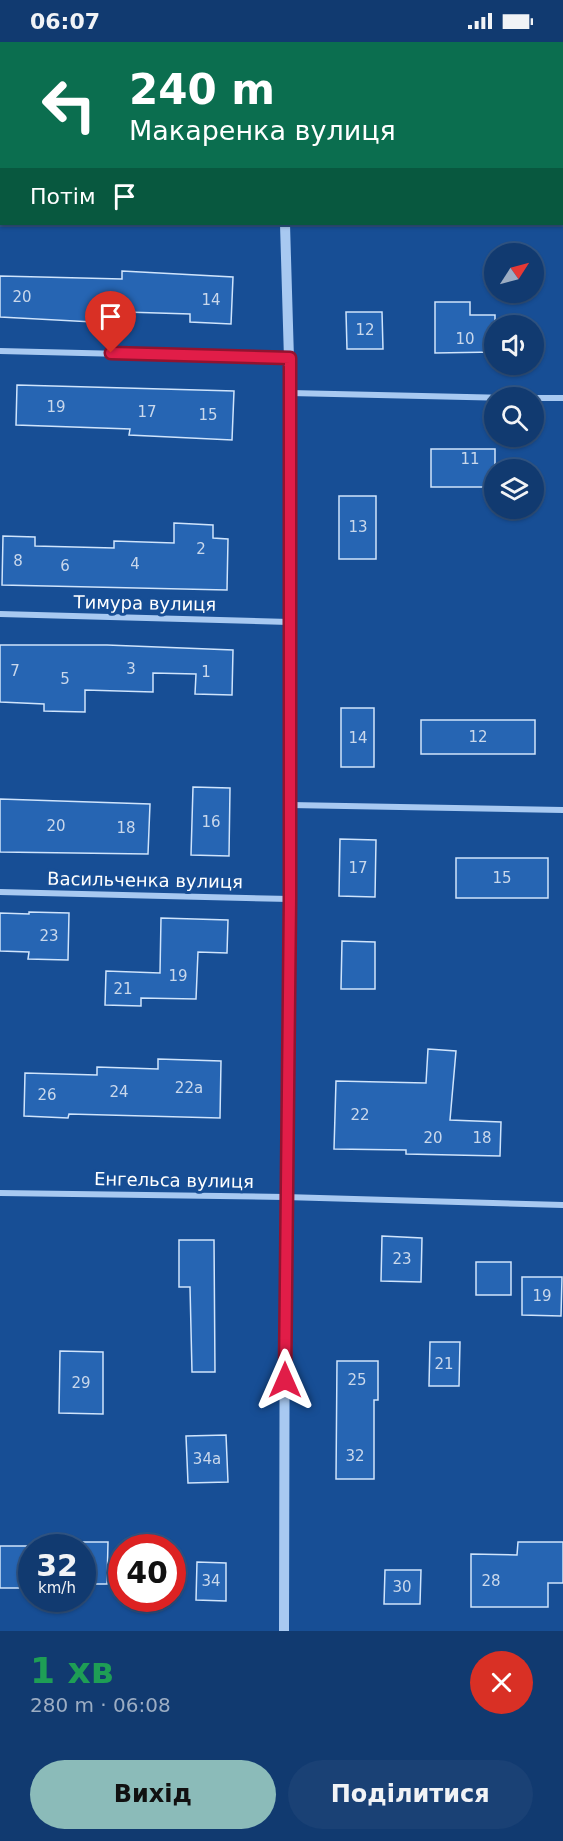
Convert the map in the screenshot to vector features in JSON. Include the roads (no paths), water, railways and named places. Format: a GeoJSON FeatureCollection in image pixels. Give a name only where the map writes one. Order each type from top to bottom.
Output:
{"type":"FeatureCollection","features":[{"type":"Feature","properties":{"kind":"street"},"geometry":{"type":"LineString","coordinates":[[284,1631],[285,1197],[290,899],[290,358],[285,225]]}},
{"type":"Feature","properties":{"kind":"street"},"geometry":{"type":"LineString","coordinates":[[0,351],[290,358]]}},
{"type":"Feature","properties":{"kind":"street"},"geometry":{"type":"LineString","coordinates":[[290,393],[484,397]]}},
{"type":"Feature","properties":{"kind":"street"},"geometry":{"type":"LineString","coordinates":[[544,398],[563,399]]}},
{"type":"Feature","properties":{"kind":"street","name":"Тимура вулиця"},"geometry":{"type":"LineString","coordinates":[[0,614],[289,621]]}},
{"type":"Feature","properties":{"kind":"street"},"geometry":{"type":"LineString","coordinates":[[290,805],[563,810]]}},
{"type":"Feature","properties":{"kind":"street","name":"Васильченка вулиця"},"geometry":{"type":"LineString","coordinates":[[0,892],[290,899]]}},
{"type":"Feature","properties":{"kind":"street","name":"Енгельса вулиця"},"geometry":{"type":"LineString","coordinates":[[0,1193],[285,1197],[563,1205]]}}]}
